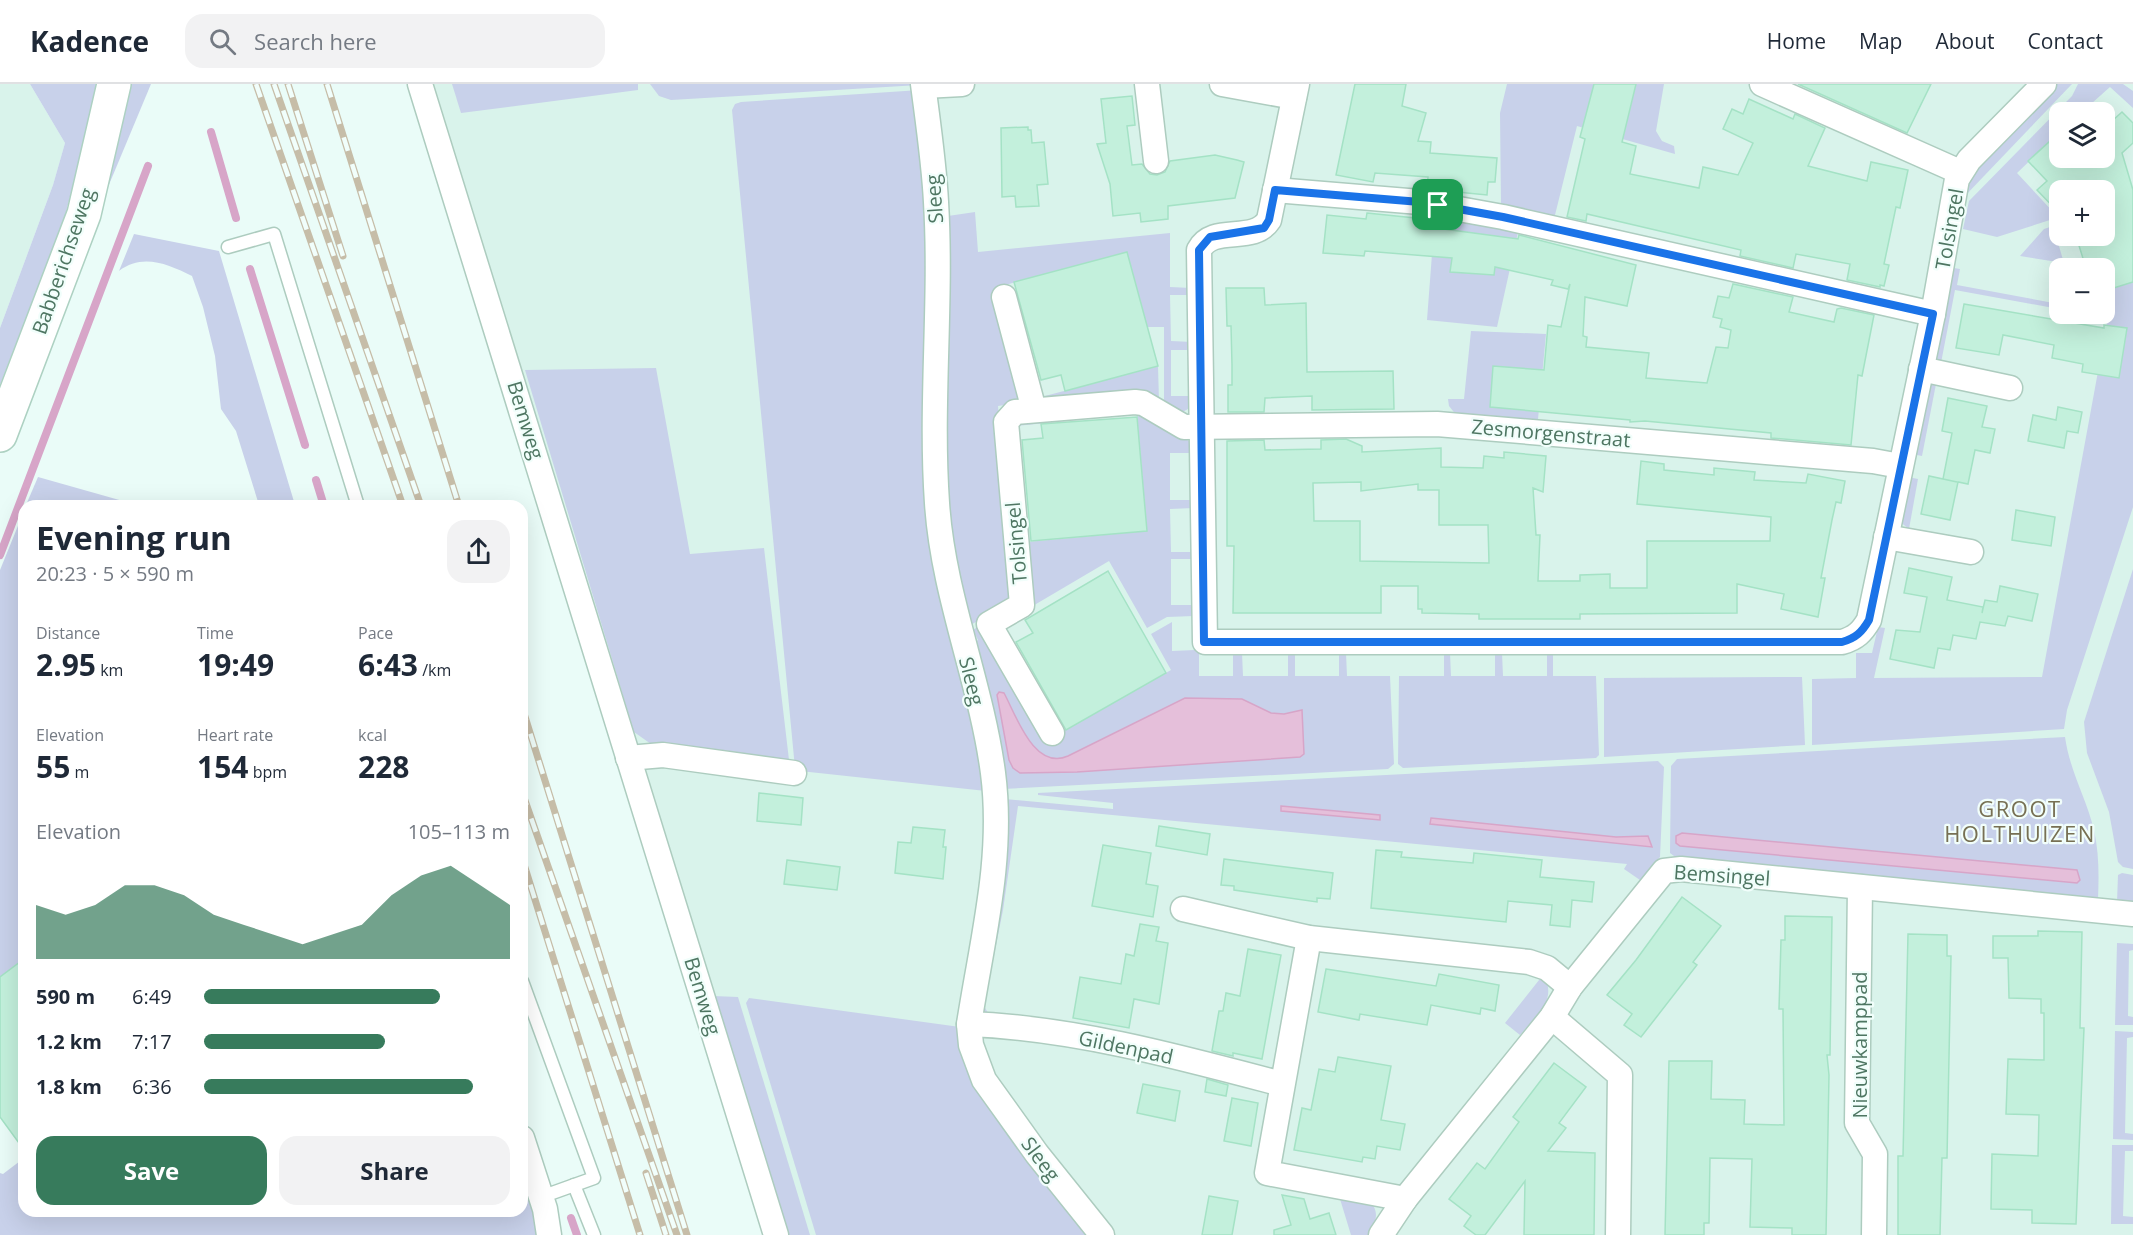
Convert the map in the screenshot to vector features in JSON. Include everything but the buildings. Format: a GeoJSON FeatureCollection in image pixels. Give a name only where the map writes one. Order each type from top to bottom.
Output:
{"type":"FeatureCollection","features":[{"type":"Feature","properties":{"kind":"street","name":"Babberichseweg"},"geometry":{"type":"LineString","coordinates":[[0,435],[84,214],[114,84]]}},
{"type":"Feature","properties":{"kind":"street","name":"Bemweg"},"geometry":{"type":"LineString","coordinates":[[420,84],[506,354],[776,1235]]}},
{"type":"Feature","properties":{"kind":"street"},"geometry":{"type":"LineString","coordinates":[[923,85],[962,84]]}},
{"type":"Feature","properties":{"kind":"street"},"geometry":{"type":"LineString","coordinates":[[1147,84],[1156,161]]}},
{"type":"Feature","properties":{"kind":"street"},"geometry":{"type":"LineString","coordinates":[[1222,84],[1295,91]]}},
{"type":"Feature","properties":{"kind":"street"},"geometry":{"type":"LineString","coordinates":[[1762,84],[1960,172]]}},
{"type":"Feature","properties":{"kind":"street","name":"Tolsingel"},"geometry":{"type":"LineString","coordinates":[[1295,91],[1269,220],[1264,228],[1210,237],[1199,250],[1204,642],[1842,642],[1853,639],[1862,632],[1869,620],[1933,314],[1960,172],[2044,84]]}},
{"type":"Feature","properties":{"kind":"street","name":"Sleeg"},"geometry":{"type":"LineString","coordinates":[[923,85],[936,202],[935,437],[938,513],[951,597],[986,734],[995,794],[994,873],[969,1024],[971,1045],[984,1080],[1037,1154],[1102,1235]]}},
{"type":"Feature","properties":{"kind":"street"},"geometry":{"type":"LineString","coordinates":[[1275,190],[1420,202],[1503,217],[1933,314]]}},
{"type":"Feature","properties":{"kind":"street"},"geometry":{"type":"LineString","coordinates":[[1005,297],[1034,410]]}},
{"type":"Feature","properties":{"kind":"street"},"geometry":{"type":"LineString","coordinates":[[1921,369],[2010,388]]}},
{"type":"Feature","properties":{"kind":"street","name":"Tolsingel"},"geometry":{"type":"LineString","coordinates":[[1052,733],[989,624],[1022,605],[1006,422],[1015,412],[1135,402],[1143,403],[1178,425],[1202,428]]}},
{"type":"Feature","properties":{"kind":"street","name":"Zesmorgenstraat"},"geometry":{"type":"LineString","coordinates":[[1202,428],[1437,424],[1873,461],[1900,466]]}},
{"type":"Feature","properties":{"kind":"street"},"geometry":{"type":"LineString","coordinates":[[1886,537],[1971,552]]}},
{"type":"Feature","properties":{"kind":"street"},"geometry":{"type":"LineString","coordinates":[[628,758],[663,754],[794,773]]}},
{"type":"Feature","properties":{"kind":"street","name":"Bemsingel"},"geometry":{"type":"LineString","coordinates":[[1381,1235],[1405,1199],[1552,1017],[1570,987],[1664,871],[1681,869],[2133,914]]}},
{"type":"Feature","properties":{"kind":"street","name":"Nieuwkamppad"},"geometry":{"type":"LineString","coordinates":[[1860,887],[1857,1123],[1875,1154],[1874,1235]]}},
{"type":"Feature","properties":{"kind":"street"},"geometry":{"type":"LineString","coordinates":[[1183,909],[1309,938],[1529,962],[1547,968],[1570,987]]}},
{"type":"Feature","properties":{"kind":"street"},"geometry":{"type":"LineString","coordinates":[[1309,938],[1267,1173],[1405,1199]]}},
{"type":"Feature","properties":{"kind":"street"},"geometry":{"type":"LineString","coordinates":[[1552,1017],[1620,1075],[1618,1235]]}},
{"type":"Feature","properties":{"kind":"street","name":"Gildenpad"},"geometry":{"type":"LineString","coordinates":[[969,1024],[1005,1025],[1069,1035],[1199,1062],[1282,1084]]}},
{"type":"Feature","properties":{"kind":"street"},"geometry":{"type":"LineString","coordinates":[[528,1156],[542,1197],[549,1235]]}},
{"type":"Feature","properties":{"kind":"lane"},"geometry":{"type":"LineString","coordinates":[[228,247],[274,234],[356,500]]}},
{"type":"Feature","properties":{"kind":"lane"},"geometry":{"type":"LineString","coordinates":[[528,997],[594,1178],[542,1197]]}},
{"type":"Feature","properties":{"kind":"lane"},"geometry":{"type":"LineString","coordinates":[[574,1185],[594,1235]]}},
{"type":"Feature","properties":{"kind":"shaded area"},"geometry":{"type":"Polygon","coordinates":[[[0,84],[30,84],[65,143],[53,185],[0,328],[0,84]]]}},
{"type":"Feature","properties":{"kind":"shaded area"},"geometry":{"type":"Polygon","coordinates":[[[30,84],[96,84],[82,152],[63,223],[0,385],[0,328],[53,185],[65,143],[30,84]]]}},
{"type":"Feature","properties":{"kind":"shaded area"},"geometry":{"type":"Polygon","coordinates":[[[128,84],[151,84],[108,187],[128,84]]]}},
{"type":"Feature","properties":{"kind":"shaded area"},"geometry":{"type":"Polygon","coordinates":[[[423,84],[2133,84],[2133,1235],[776,1235],[423,84]]]}},
{"type":"Feature","properties":{"kind":"shaded area"},"geometry":{"type":"Polygon","coordinates":[[[452,84],[638,84],[638,90],[461,113],[452,84]]]}},
{"type":"Feature","properties":{"kind":"shaded area"},"geometry":{"type":"Polygon","coordinates":[[[650,84],[919,85],[671,100],[659,96],[650,84]]]}},
{"type":"Feature","properties":{"kind":"shaded area"},"geometry":{"type":"Polygon","coordinates":[[[1507,84],[1664,84],[1656,131],[1662,141],[1674,146],[1675,154],[1577,126],[1555,215],[1551,219],[1501,206],[1500,113],[1507,84]]]}},
{"type":"Feature","properties":{"kind":"shaded area"},"geometry":{"type":"Polygon","coordinates":[[[2057,84],[2072,84],[2055,102],[2049,102],[2049,108],[1963,198],[1969,174],[2057,84]]]}},
{"type":"Feature","properties":{"kind":"shaded area"},"geometry":{"type":"Polygon","coordinates":[[[2078,84],[2123,84],[2133,91],[2133,108],[2110,87],[2093,102],[2066,102],[2078,84]]]}},
{"type":"Feature","properties":{"kind":"shaded area"},"geometry":{"type":"Polygon","coordinates":[[[920,90],[927,165],[927,331],[975,726],[986,791],[800,771],[795,768],[732,110],[735,104],[741,102],[920,90]]]}},
{"type":"Feature","properties":{"kind":"shaded area"},"geometry":{"type":"Polygon","coordinates":[[[2049,119],[2049,143],[2017,173],[2049,207],[2049,220],[1997,237],[1963,229],[1969,201],[2049,119]]]}},
{"type":"Feature","properties":{"kind":"shaded area"},"geometry":{"type":"Polygon","coordinates":[[[975,212],[978,252],[1170,233],[1170,287],[1191,288],[1191,295],[1170,295],[1171,341],[1192,342],[1192,350],[1171,350],[1171,396],[1192,396],[1191,405],[1182,412],[1164,405],[1164,327],[1147,327],[1127,252],[994,288],[1022,396],[1018,403],[998,406],[1014,596],[1009,603],[967,627],[944,492],[948,216],[975,212]]]}},
{"type":"Feature","properties":{"kind":"shaded area"},"geometry":{"type":"Polygon","coordinates":[[[1431,215],[1519,228],[1497,327],[1427,320],[1432,254],[1427,253],[1431,215]]]}},
{"type":"Feature","properties":{"kind":"shaded area"},"geometry":{"type":"Polygon","coordinates":[[[2049,227],[2049,246],[2059,246],[2063,258],[2049,258],[2049,261],[2020,256],[2044,229],[2049,227]]]}},
{"type":"Feature","properties":{"kind":"shaded area"},"geometry":{"type":"Polygon","coordinates":[[[134,234],[219,251],[294,500],[257,500],[236,431],[221,409],[215,356],[203,307],[192,276],[155,262],[137,262],[119,271],[134,234]]]}},
{"type":"Feature","properties":{"kind":"shaded area"},"geometry":{"type":"Polygon","coordinates":[[[1954,268],[1960,269],[1957,285],[2049,302],[2049,307],[1955,290],[1941,363],[1936,362],[1932,356],[1950,271],[1954,268]]]}},
{"type":"Feature","properties":{"kind":"shaded area"},"geometry":{"type":"Polygon","coordinates":[[[2133,282],[2133,507],[2067,710],[2064,729],[1812,745],[1812,679],[1856,678],[1856,653],[1872,653],[1878,627],[1885,628],[1874,678],[2042,677],[2107,324],[2115,324],[2115,288],[2133,282]]]}},
{"type":"Feature","properties":{"kind":"shaded area"},"geometry":{"type":"Polygon","coordinates":[[[1471,331],[1546,334],[1538,419],[1535,422],[1457,416],[1449,406],[1448,399],[1464,399],[1471,331]]]}},
{"type":"Feature","properties":{"kind":"shaded area"},"geometry":{"type":"Polygon","coordinates":[[[1158,366],[1159,401],[1046,401],[1045,396],[1158,366]]]}},
{"type":"Feature","properties":{"kind":"shaded area"},"geometry":{"type":"Polygon","coordinates":[[[656,368],[690,554],[764,548],[789,760],[651,744],[634,732],[525,370],[656,368]]]}},
{"type":"Feature","properties":{"kind":"shaded area"},"geometry":{"type":"Polygon","coordinates":[[[1930,383],[1936,384],[1922,456],[1912,454],[1930,383]]]}},
{"type":"Feature","properties":{"kind":"shaded area"},"geometry":{"type":"Polygon","coordinates":[[[1145,413],[1192,443],[1193,453],[1170,453],[1170,500],[1194,500],[1194,508],[1170,509],[1171,552],[1194,552],[1194,559],[1171,559],[1171,605],[1195,605],[1194,616],[1167,617],[1147,628],[1109,561],[1031,607],[1026,542],[1147,531],[1137,414],[1015,426],[1017,423],[1145,413]]]}},
{"type":"Feature","properties":{"kind":"shaded area"},"geometry":{"type":"Polygon","coordinates":[[[38,477],[119,500],[28,500],[38,477]]]}},
{"type":"Feature","properties":{"kind":"shaded area"},"geometry":{"type":"Polygon","coordinates":[[[1908,477],[1918,479],[1909,529],[1899,521],[1908,477]]]}},
{"type":"Feature","properties":{"kind":"shaded area"},"geometry":{"type":"Polygon","coordinates":[[[18,526],[18,1022],[0,997],[0,570],[18,526]]]}},
{"type":"Feature","properties":{"kind":"shaded area"},"geometry":{"type":"Polygon","coordinates":[[[2133,569],[2133,869],[2123,867],[2118,862],[2109,812],[2087,753],[2084,722],[2133,569]]]}},
{"type":"Feature","properties":{"kind":"shaded area"},"geometry":{"type":"Polygon","coordinates":[[[1172,622],[1172,651],[1195,650],[1199,653],[1199,676],[1233,676],[1233,653],[1242,653],[1243,676],[1288,676],[1288,653],[1295,653],[1295,676],[1339,676],[1339,653],[1346,653],[1347,676],[1390,676],[1394,764],[1388,769],[1003,789],[972,644],[978,640],[973,630],[979,626],[1046,741],[1171,670],[1151,634],[1172,622]]]}},
{"type":"Feature","properties":{"kind":"shaded area"},"geometry":{"type":"Polygon","coordinates":[[[1444,653],[1450,653],[1451,676],[1495,676],[1495,653],[1502,653],[1503,676],[1547,676],[1547,653],[1553,653],[1553,676],[1596,676],[1599,755],[1596,758],[1403,768],[1398,764],[1399,676],[1444,676],[1444,653]]]}},
{"type":"Feature","properties":{"kind":"shaded area"},"geometry":{"type":"Polygon","coordinates":[[[1802,677],[1805,745],[1604,757],[1604,678],[1802,677]]]}},
{"type":"Feature","properties":{"kind":"shaded area"},"geometry":{"type":"Polygon","coordinates":[[[999,692],[1004,693],[1021,727],[1036,748],[1045,756],[1056,759],[1068,756],[1185,698],[1242,699],[1271,713],[1284,714],[1302,710],[1304,754],[1300,757],[1077,772],[1020,773],[1013,768],[1009,760],[997,695],[999,692]]]}},
{"type":"Feature","properties":{"kind":"shaded area"},"geometry":{"type":"Polygon","coordinates":[[[2065,737],[2067,750],[2094,830],[2098,864],[2098,899],[1678,859],[1670,853],[1671,766],[1677,759],[2065,737]]]}},
{"type":"Feature","properties":{"kind":"shaded area"},"geometry":{"type":"Polygon","coordinates":[[[1658,761],[1664,767],[1660,857],[1640,880],[1624,869],[1627,864],[1018,806],[1003,910],[984,1006],[991,1018],[981,1012],[1005,799],[1113,809],[1113,803],[1038,795],[1038,793],[1658,761]]]}},
{"type":"Feature","properties":{"kind":"shaded area"},"geometry":{"type":"Polygon","coordinates":[[[1281,806],[1380,815],[1380,820],[1281,811],[1281,806]]]}},
{"type":"Feature","properties":{"kind":"shaded area"},"geometry":{"type":"Polygon","coordinates":[[[1431,818],[1616,837],[1648,836],[1652,847],[1430,824],[1431,818]]]}},
{"type":"Feature","properties":{"kind":"shaded area"},"geometry":{"type":"Polygon","coordinates":[[[1682,833],[2077,870],[2080,880],[2077,883],[1680,846],[1676,843],[1676,836],[1682,833]]]}},
{"type":"Feature","properties":{"kind":"shaded area"},"geometry":{"type":"Polygon","coordinates":[[[2122,873],[2133,875],[2133,904],[2117,902],[2118,875],[2122,873]]]}},
{"type":"Feature","properties":{"kind":"shaded area"},"geometry":{"type":"Polygon","coordinates":[[[2117,943],[2133,944],[2133,950],[2129,951],[2128,1016],[2133,1017],[2133,1025],[2115,1025],[2117,943]]]}},
{"type":"Feature","properties":{"kind":"shaded area"},"geometry":{"type":"Polygon","coordinates":[[[1543,975],[1547,984],[1547,1000],[1520,1035],[1505,1023],[1543,975]]]}},
{"type":"Feature","properties":{"kind":"shaded area"},"geometry":{"type":"Polygon","coordinates":[[[713,996],[738,997],[810,1235],[786,1235],[713,996]]]}},
{"type":"Feature","properties":{"kind":"shaded area"},"geometry":{"type":"Polygon","coordinates":[[[749,998],[960,1027],[1090,1235],[816,1235],[746,1003],[749,998]]]}},
{"type":"Feature","properties":{"kind":"shaded area"},"geometry":{"type":"Polygon","coordinates":[[[2115,1031],[2133,1032],[2133,1037],[2127,1038],[2125,1133],[2133,1134],[2133,1140],[2113,1139],[2115,1031]]]}},
{"type":"Feature","properties":{"kind":"shaded area"},"geometry":{"type":"Polygon","coordinates":[[[2112,1145],[2133,1145],[2133,1151],[2125,1151],[2123,1216],[2133,1217],[2133,1224],[2111,1224],[2112,1145]]]}},
{"type":"Feature","properties":{"kind":"shaded area"},"geometry":{"type":"Polygon","coordinates":[[[18,1163],[18,1217],[528,1217],[528,1185],[539,1235],[0,1235],[0,1173],[3,1174],[18,1163]]]}},
{"type":"Feature","properties":{"kind":"shaded area"},"geometry":{"type":"Polygon","coordinates":[[[1321,1195],[1370,1200],[1375,1209],[1376,1218],[1369,1235],[1351,1235],[1340,1199],[1321,1195]]]}},
{"type":"Feature","properties":{"kind":"waterway"},"geometry":{"type":"LineString","coordinates":[[211,132],[236,218]]}},
{"type":"Feature","properties":{"kind":"waterway"},"geometry":{"type":"LineString","coordinates":[[21,500],[148,166]]}},
{"type":"Feature","properties":{"kind":"waterway"},"geometry":{"type":"LineString","coordinates":[[250,269],[305,445]]}},
{"type":"Feature","properties":{"kind":"waterway"},"geometry":{"type":"LineString","coordinates":[[316,480],[322,500]]}},
{"type":"Feature","properties":{"kind":"waterway"},"geometry":{"type":"LineString","coordinates":[[0,555],[18,508]]}},
{"type":"Feature","properties":{"kind":"waterway"},"geometry":{"type":"LineString","coordinates":[[571,1218],[577,1235]]}},
{"type":"Feature","properties":{"kind":"railway"},"geometry":{"type":"LineString","coordinates":[[256,84],[401,500]]}},
{"type":"Feature","properties":{"kind":"railway"},"geometry":{"type":"LineString","coordinates":[[274,84],[419,500]]}},
{"type":"Feature","properties":{"kind":"railway"},"geometry":{"type":"LineString","coordinates":[[288,84],[343,256]]}},
{"type":"Feature","properties":{"kind":"railway"},"geometry":{"type":"LineString","coordinates":[[327,84],[457,500]]}},
{"type":"Feature","properties":{"kind":"railway"},"geometry":{"type":"LineString","coordinates":[[528,726],[687,1235]]}},
{"type":"Feature","properties":{"kind":"railway"},"geometry":{"type":"LineString","coordinates":[[528,809],[677,1235]]}},
{"type":"Feature","properties":{"kind":"railway"},"geometry":{"type":"LineString","coordinates":[[528,877],[640,1235]]}},
{"type":"Feature","properties":{"kind":"railway"},"geometry":{"type":"LineString","coordinates":[[646,1173],[666,1235]]}},
{"type":"Feature","properties":{"kind":"district","name":"GROOT HOLTHUIZEN"},"geometry":{"type":"Point","coordinates":[2020,820]}},
{"type":"Feature","properties":{"kind":"route"},"geometry":{"type":"LineString","coordinates":[[1275,190],[1438,205],[1694,258],[1933,314],[1869,620],[1862,632],[1853,639],[1842,642],[1596,644],[1204,642],[1199,250],[1203,242],[1210,237],[1264,228],[1269,220],[1275,190]]}}]}
